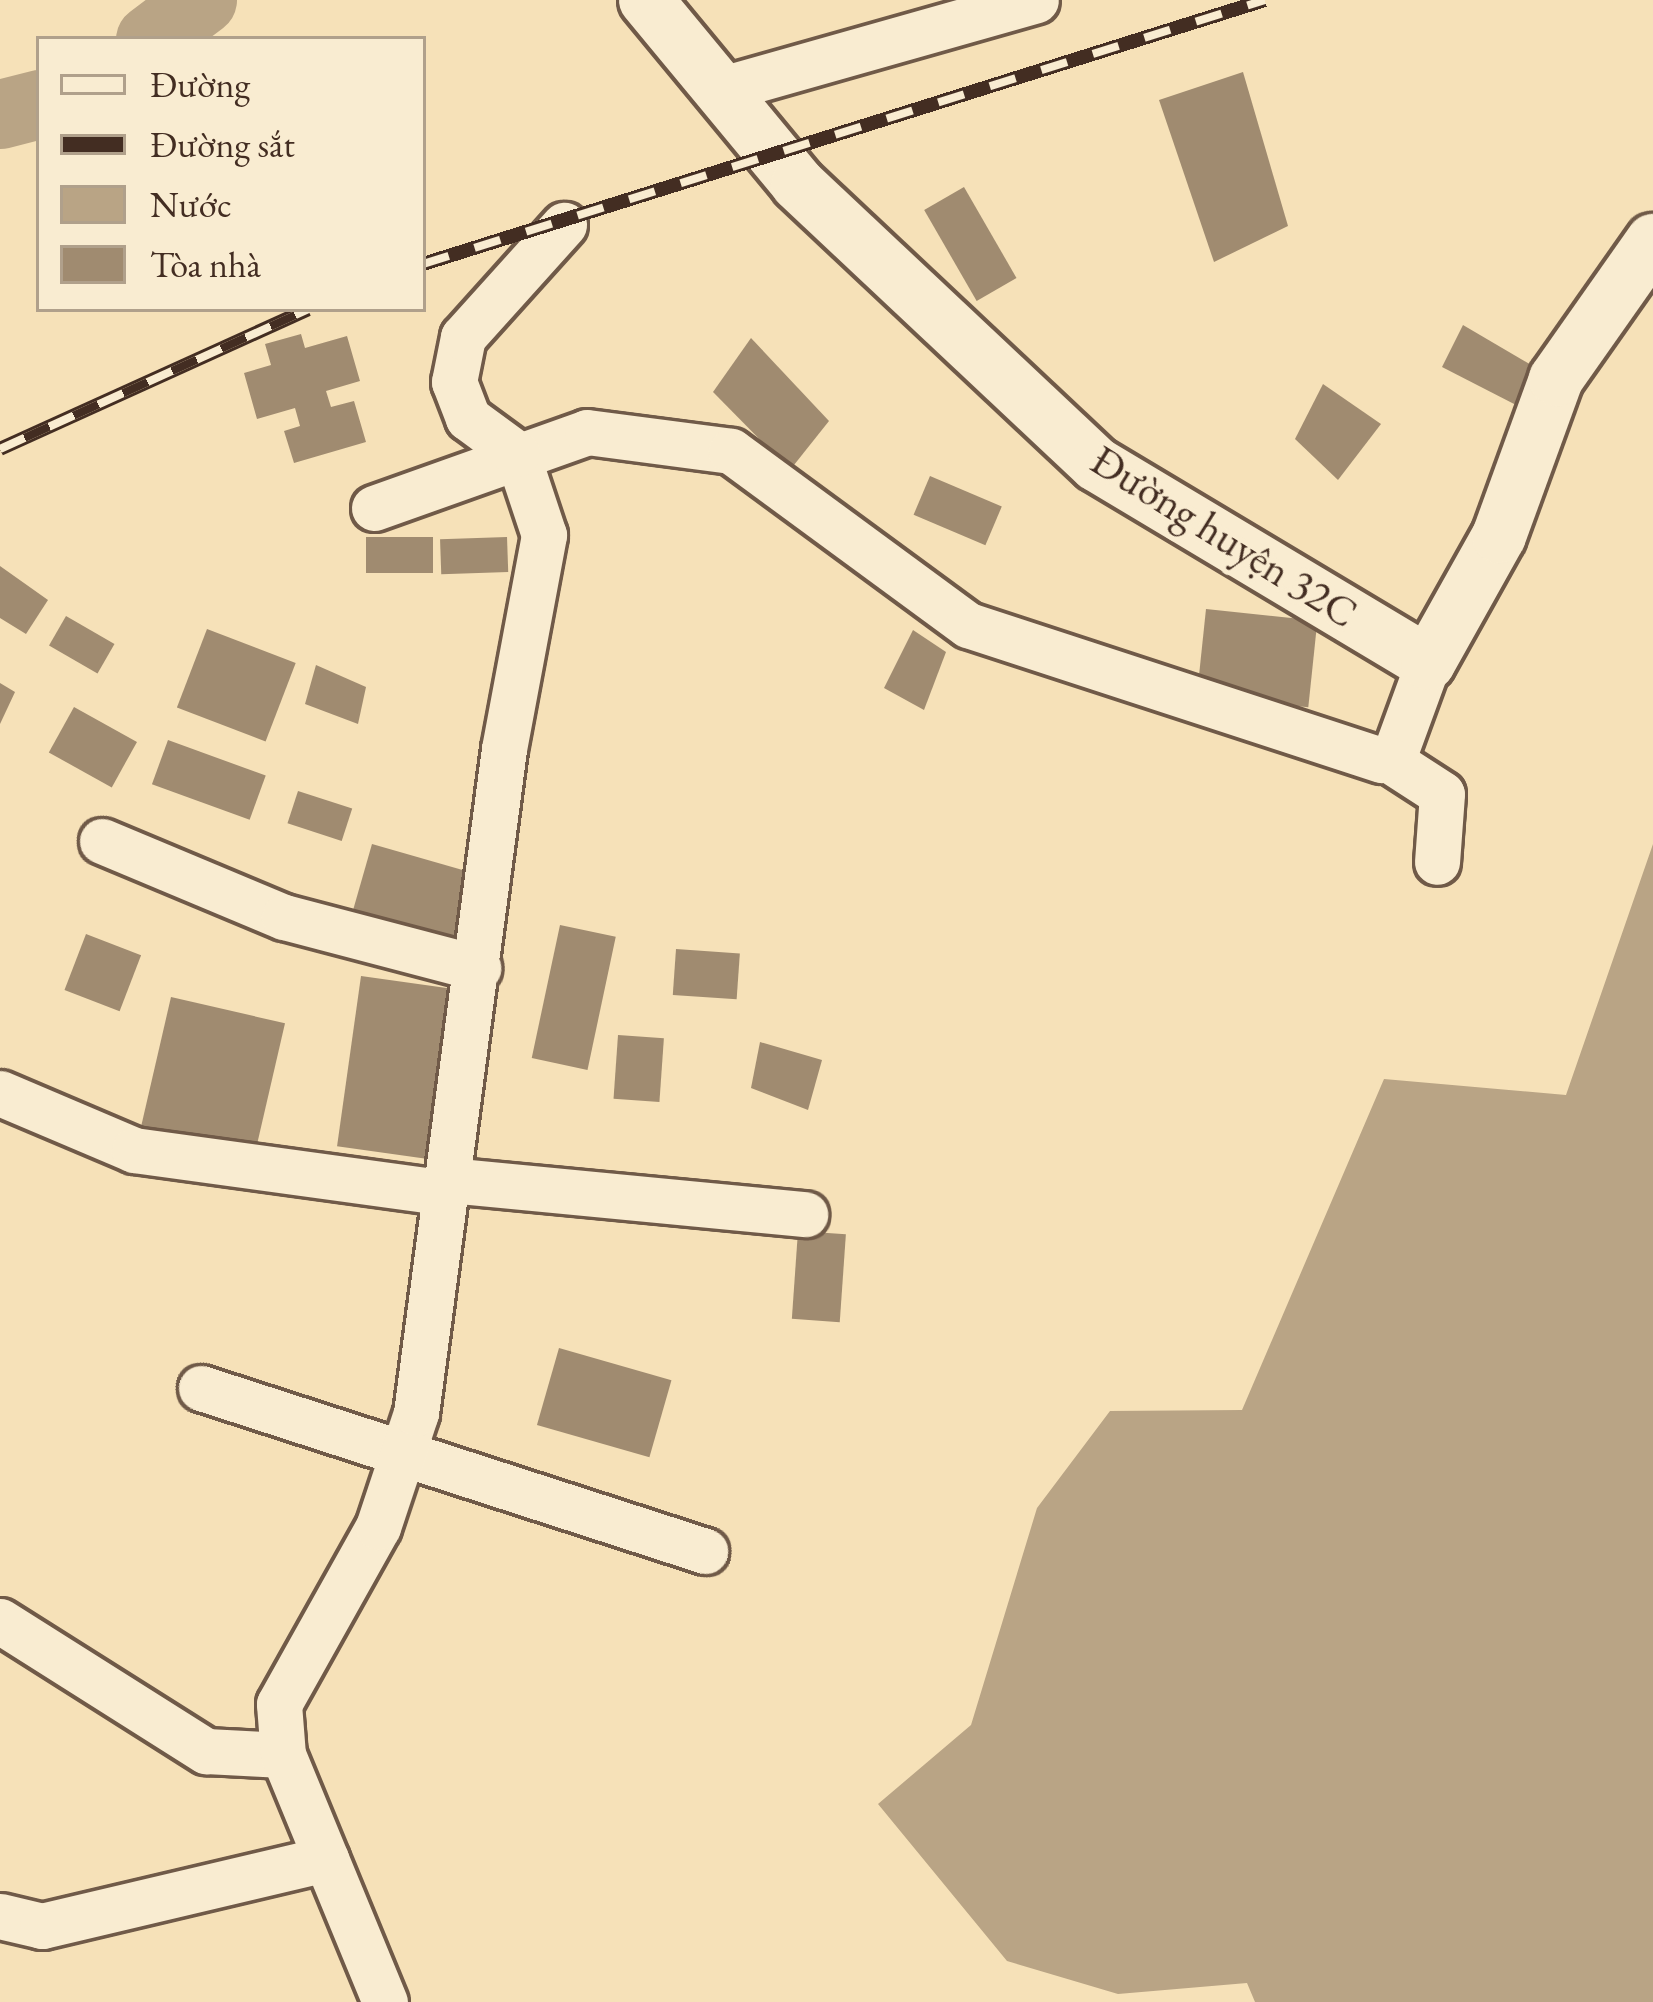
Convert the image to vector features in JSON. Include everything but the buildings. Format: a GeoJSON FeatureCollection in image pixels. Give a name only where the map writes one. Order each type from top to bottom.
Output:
{"type":"FeatureCollection","features":[{"type":"Feature","properties":{"kind":"street","name":"Đường huyện 32C"},"geometry":{"type":"LineString","coordinates":[[646,0],[726,88],[798,184],[1096,464],[1428,663]]}},
{"type":"Feature","properties":{"kind":"street"},"geometry":{"type":"LineString","coordinates":[[726,88],[1036,0]]}},
{"type":"Feature","properties":{"kind":"street"},"geometry":{"type":"LineString","coordinates":[[385,2002],[283,1755],[279,1704],[378,1527],[401,1458],[448,1186],[544,535],[518,454],[468,418],[454,382],[463,337],[564,225]]}},
{"type":"Feature","properties":{"kind":"street"},"geometry":{"type":"LineString","coordinates":[[1388,759],[1428,663],[1499,536],[1556,380],[1653,241]]}},
{"type":"Feature","properties":{"kind":"street"},"geometry":{"type":"LineString","coordinates":[[374,508],[586,432],[731,451],[968,625],[1388,759],[1442,794],[1437,862]]}},
{"type":"Feature","properties":{"kind":"street"},"geometry":{"type":"LineString","coordinates":[[102,841],[284,917],[478,968]]}},
{"type":"Feature","properties":{"kind":"street"},"geometry":{"type":"LineString","coordinates":[[0,1093],[134,1150],[448,1186],[805,1214]]}},
{"type":"Feature","properties":{"kind":"street"},"geometry":{"type":"LineString","coordinates":[[201,1388],[401,1458],[705,1551]]}},
{"type":"Feature","properties":{"kind":"street"},"geometry":{"type":"LineString","coordinates":[[0,1621],[206,1751],[283,1755]]}},
{"type":"Feature","properties":{"kind":"street"},"geometry":{"type":"LineString","coordinates":[[0,1916],[42,1926],[326,1859]]}},
{"type":"Feature","properties":{"kind":"water"},"geometry":{"type":"Polygon","coordinates":[[[1653,844],[1653,2002],[1255,2002],[1247,1983],[1118,1994],[1007,1961],[878,1804],[971,1725],[1037,1508],[1110,1411],[1242,1410],[1384,1079],[1566,1095],[1653,844]]]}},
{"type":"Feature","properties":{"kind":"waterway"},"geometry":{"type":"LineString","coordinates":[[154,36],[202,0]]}},
{"type":"Feature","properties":{"kind":"waterway"},"geometry":{"type":"LineString","coordinates":[[0,114],[36,105]]}},
{"type":"Feature","properties":{"kind":"railway"},"geometry":{"type":"LineString","coordinates":[[426,263],[1265,0]]}},
{"type":"Feature","properties":{"kind":"railway"},"geometry":{"type":"LineString","coordinates":[[0,449],[301,312]]}}]}
